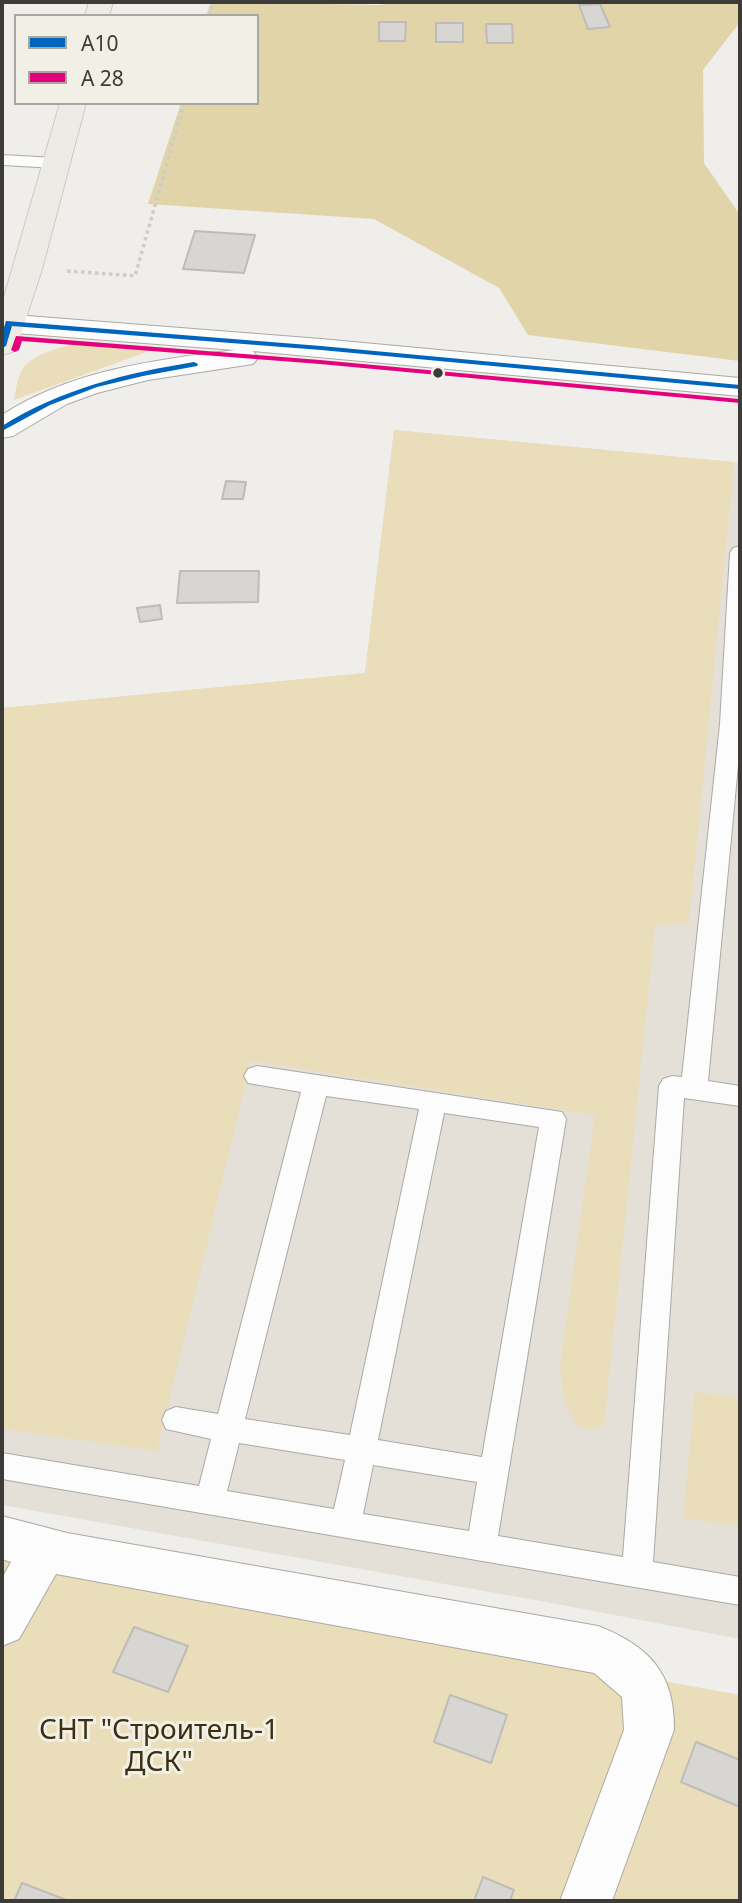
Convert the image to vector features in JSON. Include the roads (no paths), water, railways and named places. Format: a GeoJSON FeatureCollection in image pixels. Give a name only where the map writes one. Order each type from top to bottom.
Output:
{"type":"FeatureCollection","features":[{"type":"Feature","properties":{"kind":"main road"},"geometry":{"type":"LineString","coordinates":[[4,331],[28,269],[72,105]]}},
{"type":"Feature","properties":{"kind":"street"},"geometry":{"type":"LineString","coordinates":[[4,331],[321,348],[740,387]]}},
{"type":"Feature","properties":{"kind":"street"},"geometry":{"type":"LineString","coordinates":[[2,429],[21,414],[70,392],[128,374],[321,348]]}},
{"type":"Feature","properties":{"kind":"street"},"geometry":{"type":"LineString","coordinates":[[2,1623],[23,1544],[598,1649],[617,1658],[644,1686],[650,1706],[649,1730],[586,1901]]}},
{"type":"Feature","properties":{"kind":"lane"},"geometry":{"type":"LineString","coordinates":[[2,160],[56,163]]}},
{"type":"Feature","properties":{"kind":"lane"},"geometry":{"type":"LineString","coordinates":[[694,1090],[732,724],[740,553]]}},
{"type":"Feature","properties":{"kind":"lane"},"geometry":{"type":"LineString","coordinates":[[257,1076],[553,1119],[481,1547]]}},
{"type":"Feature","properties":{"kind":"lane"},"geometry":{"type":"LineString","coordinates":[[210,1501],[316,1084]]}},
{"type":"Feature","properties":{"kind":"lane"},"geometry":{"type":"LineString","coordinates":[[637,1573],[672,1086],[740,1096]]}},
{"type":"Feature","properties":{"kind":"lane"},"geometry":{"type":"LineString","coordinates":[[346,1524],[435,1101]]}},
{"type":"Feature","properties":{"kind":"lane"},"geometry":{"type":"LineString","coordinates":[[176,1420],[494,1472]]}},
{"type":"Feature","properties":{"kind":"lane"},"geometry":{"type":"LineString","coordinates":[[2,1466],[740,1591]]}},
{"type":"Feature","properties":{"kind":"park label","name":"СНТ \"Строитель-1 ДСК\""},"geometry":{"type":"Point","coordinates":[159,1747]}}]}
